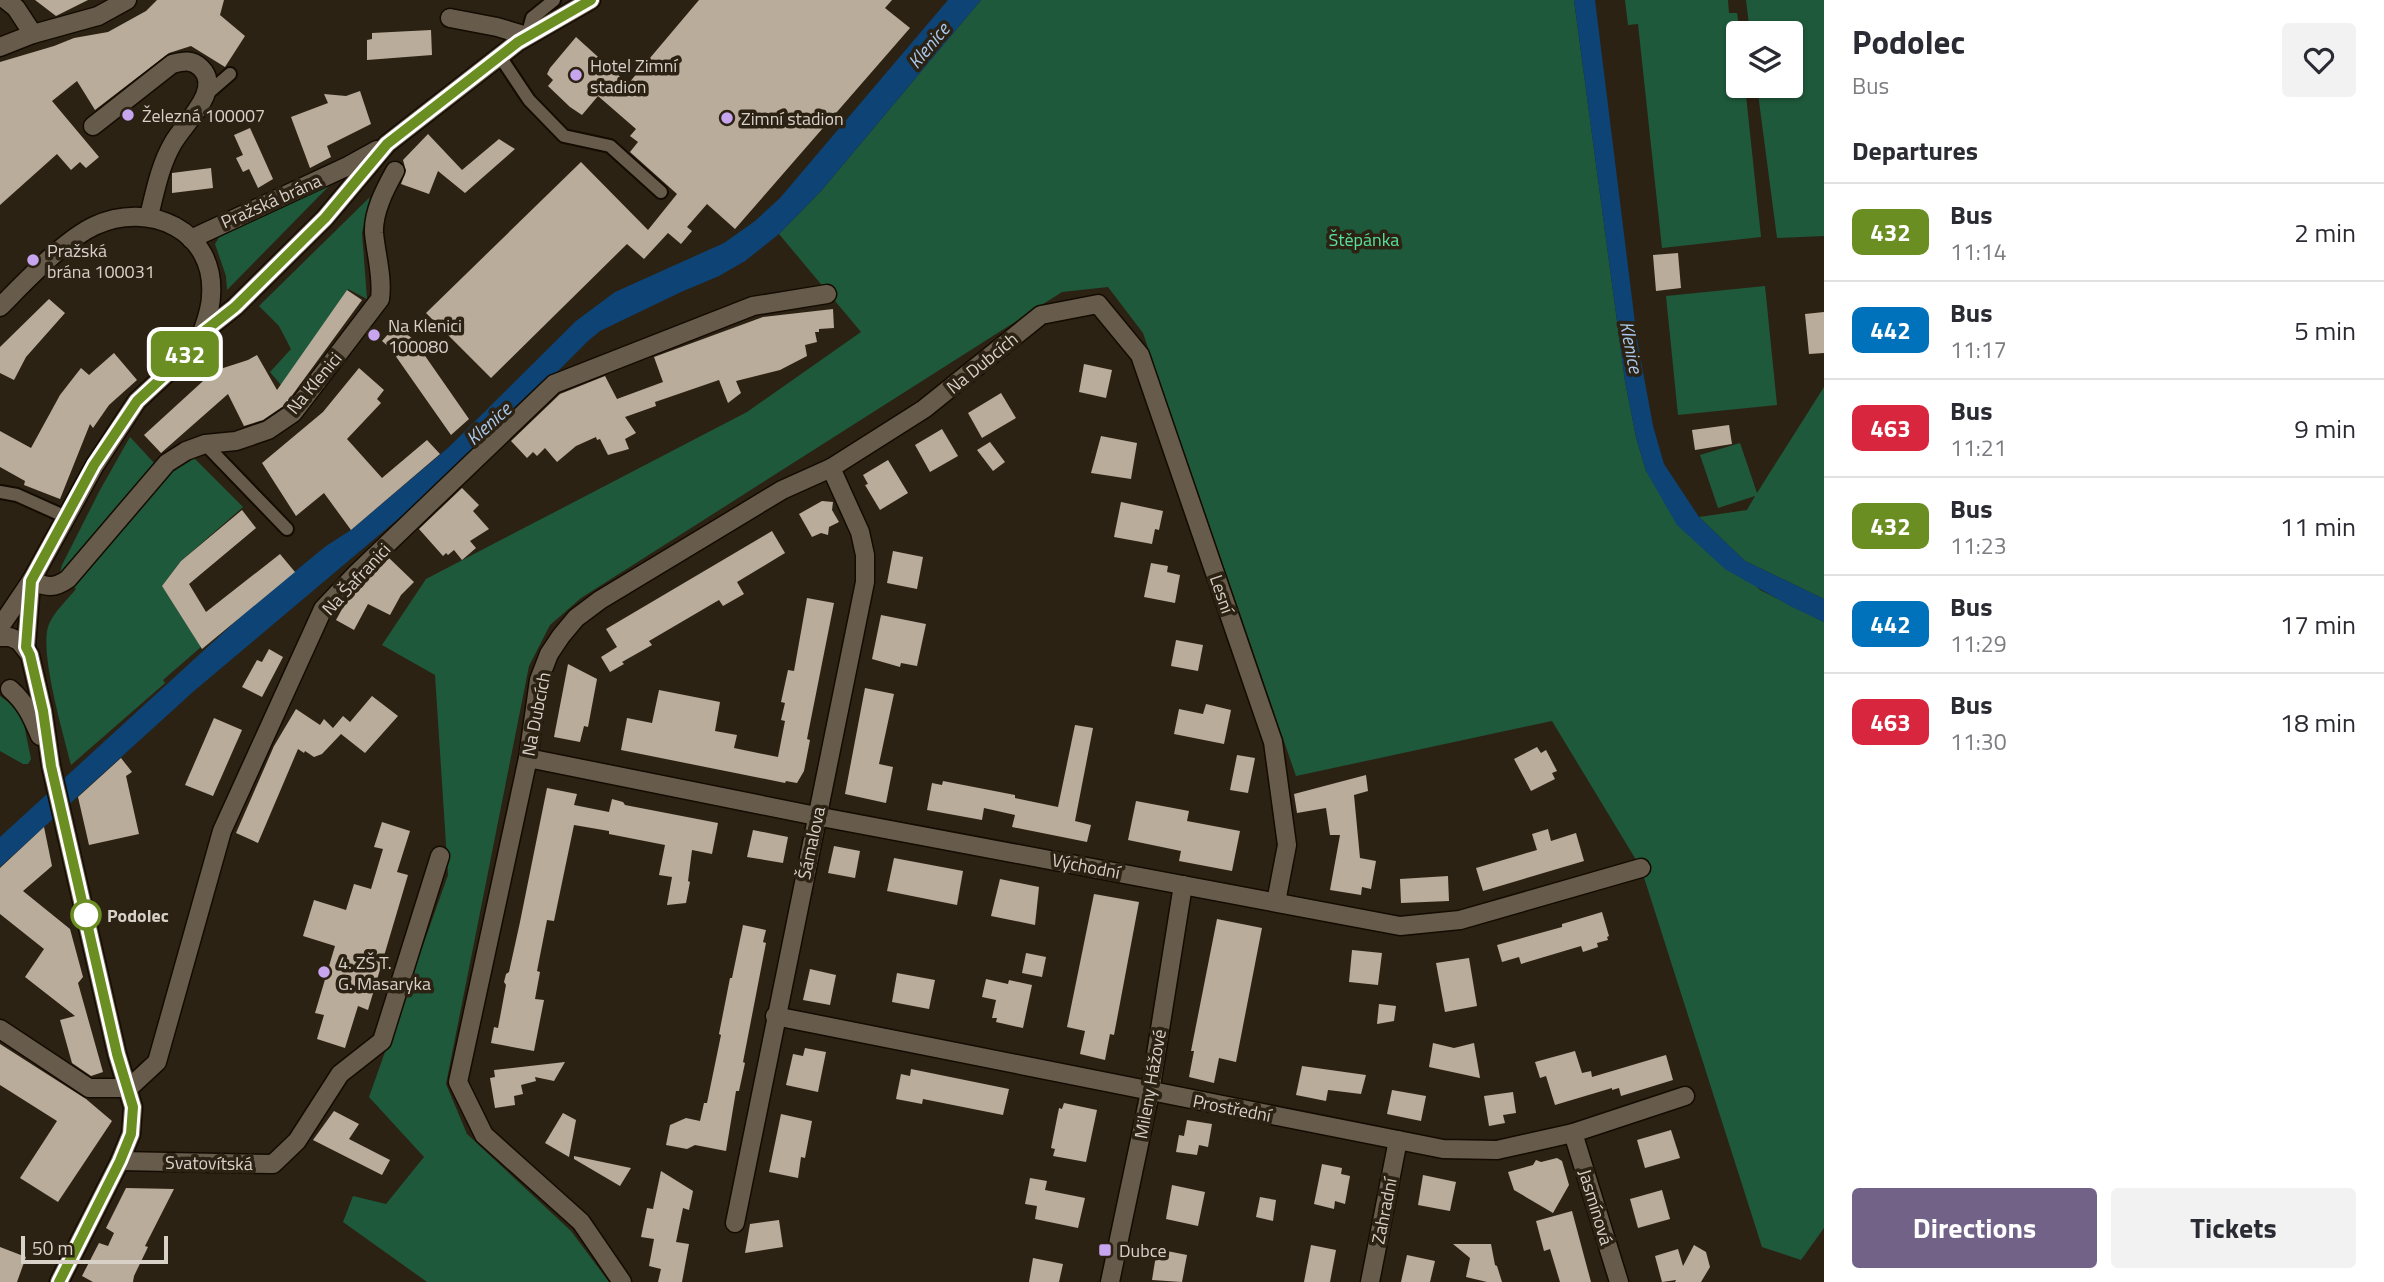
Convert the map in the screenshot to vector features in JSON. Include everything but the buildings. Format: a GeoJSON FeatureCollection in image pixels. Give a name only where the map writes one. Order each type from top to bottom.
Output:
{"type":"FeatureCollection","features":[{"type":"Feature","properties":{"kind":"street"},"geometry":{"type":"LineString","coordinates":[[6,0],[16,8],[33,34]]}},
{"type":"Feature","properties":{"kind":"street"},"geometry":{"type":"LineString","coordinates":[[0,47],[33,34],[71,25],[94,8],[127,0]]}},
{"type":"Feature","properties":{"kind":"street"},"geometry":{"type":"LineString","coordinates":[[0,628],[31,581],[94,465],[137,401],[179,362],[202,333],[235,307],[325,218],[387,144],[499,55],[591,0]]}},
{"type":"Feature","properties":{"kind":"street"},"geometry":{"type":"LineString","coordinates":[[450,18],[527,36]]}},
{"type":"Feature","properties":{"kind":"street"},"geometry":{"type":"LineString","coordinates":[[93,126],[172,64],[184,60],[196,63],[205,72],[207,94],[172,144],[149,216]]}},
{"type":"Feature","properties":{"kind":"street","name":"Pražská brána"},"geometry":{"type":"LineString","coordinates":[[191,239],[348,166],[387,144]]}},
{"type":"Feature","properties":{"kind":"street","name":"Na Klenici"},"geometry":{"type":"LineString","coordinates":[[31,581],[48,587],[58,586],[68,579],[167,463],[186,451],[205,444],[236,441],[268,429],[293,413],[380,299],[382,288],[374,230],[382,194],[395,171]]}},
{"type":"Feature","properties":{"kind":"street"},"geometry":{"type":"LineString","coordinates":[[0,307],[92,223],[125,216],[149,216],[179,228],[203,255],[209,274],[211,296],[202,333]]}},
{"type":"Feature","properties":{"kind":"street","name":"Na Šafranici"},"geometry":{"type":"LineString","coordinates":[[129,1088],[157,1062],[222,831],[323,609],[554,384],[753,306],[827,294]]}},
{"type":"Feature","properties":{"kind":"street","name":"Na Dubcích"},"geometry":{"type":"LineString","coordinates":[[622,1282],[581,1222],[484,1135],[458,1082],[528,758],[539,680],[549,654],[576,618],[600,600],[782,490],[831,468],[924,409],[1041,315],[1098,304]]}},
{"type":"Feature","properties":{"kind":"street","name":"Lesní"},"geometry":{"type":"LineString","coordinates":[[1098,304],[1140,355],[1273,742],[1287,845],[1276,902]]}},
{"type":"Feature","properties":{"kind":"street","name":"Šámalova"},"geometry":{"type":"LineString","coordinates":[[735,1223],[865,582],[865,555],[860,532],[831,468]]}},
{"type":"Feature","properties":{"kind":"street"},"geometry":{"type":"LineString","coordinates":[[5,689],[21,684],[29,675],[31,581]]}},
{"type":"Feature","properties":{"kind":"street"},"geometry":{"type":"LineString","coordinates":[[0,637],[19,641],[29,655],[43,711],[51,766],[117,1054],[133,1107],[131,1134],[120,1161],[60,1282]]}},
{"type":"Feature","properties":{"kind":"street"},"geometry":{"type":"LineString","coordinates":[[5,689],[23,701],[31,714],[51,766]]}},
{"type":"Feature","properties":{"kind":"street","name":"Východní"},"geometry":{"type":"LineString","coordinates":[[528,758],[816,816],[1400,926],[1460,920],[1641,868]]}},
{"type":"Feature","properties":{"kind":"street","name":"Svatovítská"},"geometry":{"type":"LineString","coordinates":[[120,1161],[273,1164],[297,1141],[340,1074],[382,1041],[440,856]]}},
{"type":"Feature","properties":{"kind":"street","name":"Mileny Hážové"},"geometry":{"type":"LineString","coordinates":[[1110,1282],[1150,1092],[1183,885]]}},
{"type":"Feature","properties":{"kind":"street","name":"Prostřední"},"geometry":{"type":"LineString","coordinates":[[775,1016],[1443,1149],[1497,1150],[1573,1133],[1685,1096]]}},
{"type":"Feature","properties":{"kind":"street"},"geometry":{"type":"LineString","coordinates":[[0,1029],[89,1088],[129,1088]]}},
{"type":"Feature","properties":{"kind":"street","name":"Jasmínová"},"geometry":{"type":"LineString","coordinates":[[1573,1133],[1619,1282]]}},
{"type":"Feature","properties":{"kind":"street","name":"Zahradní"},"geometry":{"type":"LineString","coordinates":[[1370,1282],[1398,1140]]}},
{"type":"Feature","properties":{"kind":"lane"},"geometry":{"type":"LineString","coordinates":[[527,36],[531,18],[554,0]]}},
{"type":"Feature","properties":{"kind":"lane"},"geometry":{"type":"LineString","coordinates":[[499,55],[529,100],[564,136],[610,146],[661,192]]}},
{"type":"Feature","properties":{"kind":"lane"},"geometry":{"type":"LineString","coordinates":[[207,94],[230,74]]}},
{"type":"Feature","properties":{"kind":"lane"},"geometry":{"type":"LineString","coordinates":[[205,444],[287,529]]}},
{"type":"Feature","properties":{"kind":"lane"},"geometry":{"type":"LineString","coordinates":[[0,492],[17,495],[66,517]]}},
{"type":"Feature","properties":{"kind":"green space","name":"Štěpánka"},"geometry":{"type":"Polygon","coordinates":[[[981,0],[1574,0],[1625,381],[1646,471],[1760,590],[1824,622],[1824,1228],[1801,1260],[1762,1247],[1641,868],[1552,721],[1296,776],[1143,333],[1108,287],[1062,292],[581,598],[550,625],[529,666],[446,1084],[467,1134],[571,1231],[609,1282],[427,1282],[343,1222],[353,1196],[386,1204],[424,1157],[369,1097],[448,875],[435,675],[382,645],[426,579],[747,412],[861,332],[779,234],[821,191],[981,0]]]}},
{"type":"Feature","properties":{"kind":"green space"},"geometry":{"type":"Polygon","coordinates":[[[1625,0],[1728,0],[1729,13],[1737,13],[1738,21],[1726,21],[1726,98],[1746,98],[1761,237],[1662,248],[1638,24],[1628,25],[1625,0]]]}},
{"type":"Feature","properties":{"kind":"green space"},"geometry":{"type":"Polygon","coordinates":[[[1746,0],[1824,0],[1824,236],[1777,238],[1759,98],[1803,98],[1803,21],[1749,21],[1746,0]]]}},
{"type":"Feature","properties":{"kind":"green space"},"geometry":{"type":"Polygon","coordinates":[[[331,184],[227,290],[226,276],[215,244],[221,234],[331,184]]]}},
{"type":"Feature","properties":{"kind":"green space"},"geometry":{"type":"Polygon","coordinates":[[[370,197],[362,233],[367,299],[348,289],[281,385],[270,372],[291,349],[279,326],[259,306],[370,197]]]}},
{"type":"Feature","properties":{"kind":"green space"},"geometry":{"type":"Polygon","coordinates":[[[1765,286],[1777,405],[1678,415],[1666,296],[1765,286]]]}},
{"type":"Feature","properties":{"kind":"green space"},"geometry":{"type":"Polygon","coordinates":[[[1824,387],[1824,599],[1745,561],[1699,517],[1747,510],[1755,496],[1718,508],[1700,455],[1740,443],[1757,493],[1824,387]]]}},
{"type":"Feature","properties":{"kind":"green space"},"geometry":{"type":"Polygon","coordinates":[[[130,437],[156,465],[59,576],[100,490],[130,437]]]}},
{"type":"Feature","properties":{"kind":"green space"},"geometry":{"type":"Polygon","coordinates":[[[190,454],[243,507],[181,561],[162,586],[201,647],[163,680],[165,683],[71,765],[49,672],[46,636],[49,624],[76,589],[73,586],[172,467],[190,454]]]}},
{"type":"Feature","properties":{"kind":"green space"},"geometry":{"type":"Polygon","coordinates":[[[0,696],[22,715],[31,759],[28,764],[23,764],[0,751],[0,696]]]}},
{"type":"Feature","properties":{"kind":"water","name":"Klenice"},"geometry":{"type":"Polygon","coordinates":[[[948,0],[981,0],[821,191],[779,234],[745,261],[719,276],[600,331],[436,487],[194,691],[0,867],[0,837],[248,610],[326,546],[351,530],[449,447],[576,321],[615,292],[724,243],[755,221],[780,198],[948,0]]]}},
{"type":"Feature","properties":{"kind":"water","name":"Klenice"},"geometry":{"type":"Polygon","coordinates":[[[1574,0],[1595,0],[1637,339],[1653,426],[1664,464],[1699,517],[1745,561],[1824,599],[1824,622],[1725,569],[1677,525],[1646,471],[1625,381],[1574,0]]]}},
{"type":"Feature","properties":{"kind":"bus line","name":"432"},"geometry":{"type":"LineString","coordinates":[[59,1282],[120,1161],[131,1134],[133,1107],[117,1054],[51,766],[43,711],[26,647],[31,581],[94,465],[116,431],[137,401],[179,362],[202,333],[235,307],[325,218],[387,144],[499,55],[591,0]]}},
{"type":"Feature","properties":{"kind":"place","name":"Hotel Zimní stadion"},"geometry":{"type":"Point","coordinates":[576,75]}},
{"type":"Feature","properties":{"kind":"place","name":"Železná 100007"},"geometry":{"type":"Point","coordinates":[128,115]}},
{"type":"Feature","properties":{"kind":"place","name":"Zimní stadion"},"geometry":{"type":"Point","coordinates":[727,118]}},
{"type":"Feature","properties":{"kind":"place","name":"Pražská brána 100031"},"geometry":{"type":"Point","coordinates":[33,260]}},
{"type":"Feature","properties":{"kind":"place","name":"Na Klenici 100080"},"geometry":{"type":"Point","coordinates":[374,335]}},
{"type":"Feature","properties":{"kind":"place","name":"Podolec"},"geometry":{"type":"Point","coordinates":[86,915]}},
{"type":"Feature","properties":{"kind":"place","name":"4. ZŠ T. G. Masaryka"},"geometry":{"type":"Point","coordinates":[324,972]}},
{"type":"Feature","properties":{"kind":"place","name":"Dubce"},"geometry":{"type":"Point","coordinates":[1105,1250]}}]}
